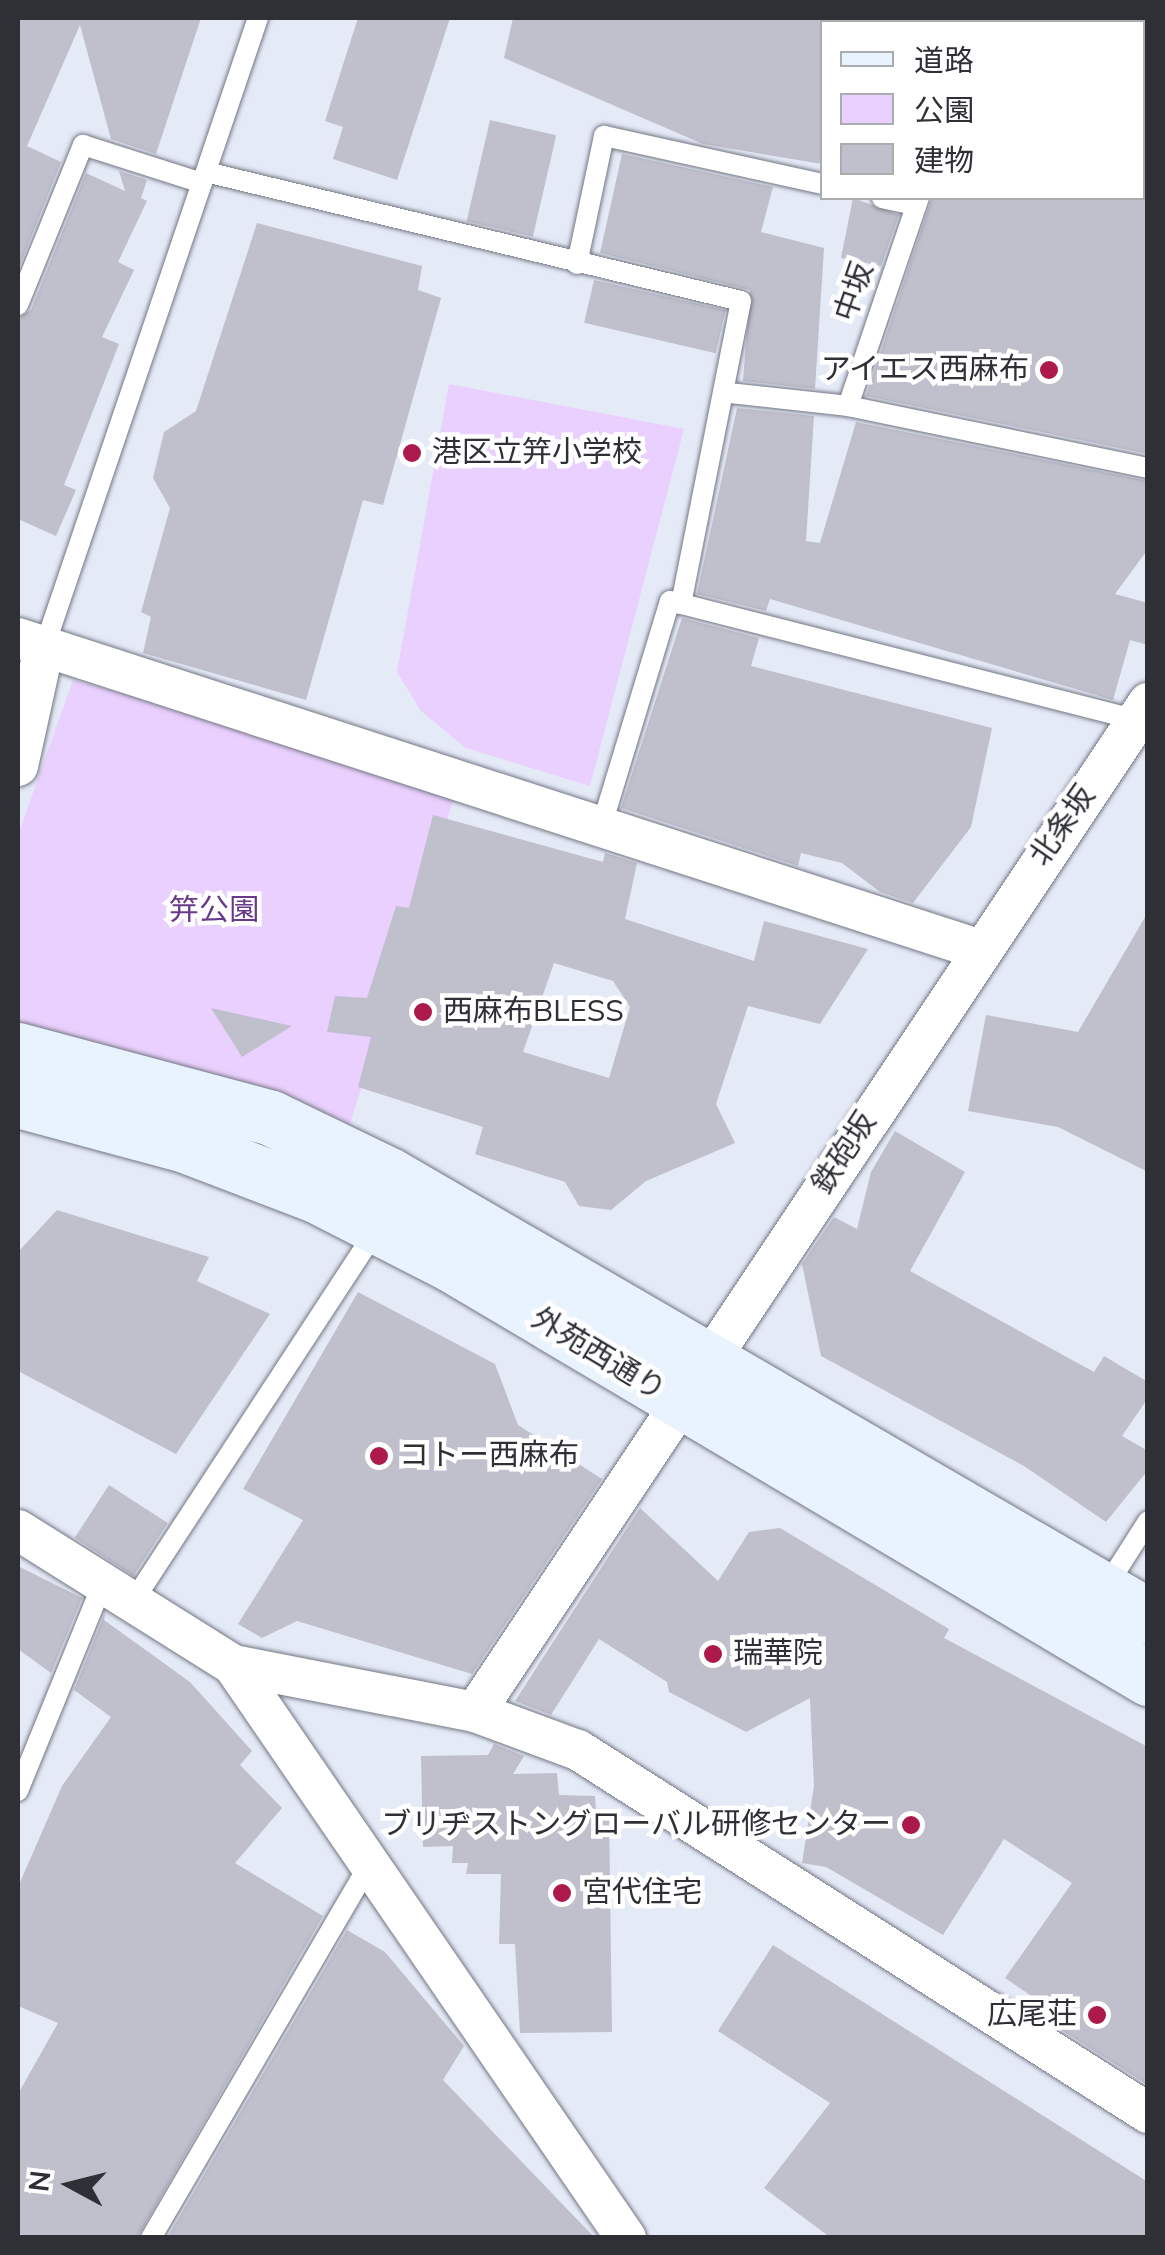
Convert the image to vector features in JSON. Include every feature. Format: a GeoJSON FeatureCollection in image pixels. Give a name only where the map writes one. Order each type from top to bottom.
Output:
{"type":"FeatureCollection","features":[{"type":"Feature","properties":{"kind":"main road","name":"外苑西通り"},"geometry":{"type":"LineString","coordinates":[[18,1050],[270,1118],[389,1175],[711,1356],[1126,1603]]}},
{"type":"Feature","properties":{"kind":"main road","name":"外苑西通り"},"geometry":{"type":"LineString","coordinates":[[18,1100],[185,1144],[378,1227],[1148,1678]]}},
{"type":"Feature","properties":{"kind":"street"},"geometry":{"type":"LineString","coordinates":[[18,766],[26,651],[978,949]]}},
{"type":"Feature","properties":{"kind":"street","name":"北条坂"},"geometry":{"type":"LineString","coordinates":[[978,949],[1142,712]]}},
{"type":"Feature","properties":{"kind":"street","name":"鉄砲坂"},"geometry":{"type":"LineString","coordinates":[[475,1712],[978,949]]}},
{"type":"Feature","properties":{"kind":"street"},"geometry":{"type":"LineString","coordinates":[[18,1530],[120,1588],[233,1665],[614,2231]]}},
{"type":"Feature","properties":{"kind":"street"},"geometry":{"type":"LineString","coordinates":[[233,1665],[475,1712],[578,1750],[1148,2113]]}},
{"type":"Feature","properties":{"kind":"lane"},"geometry":{"type":"LineString","coordinates":[[26,651],[204,177],[258,18]]}},
{"type":"Feature","properties":{"kind":"lane"},"geometry":{"type":"LineString","coordinates":[[577,264],[604,136],[820,184]]}},
{"type":"Feature","properties":{"kind":"lane"},"geometry":{"type":"LineString","coordinates":[[18,305],[82,146],[741,301],[729,393],[681,604]]}},
{"type":"Feature","properties":{"kind":"lane","name":"中坂"},"geometry":{"type":"LineString","coordinates":[[848,406],[918,201]]}},
{"type":"Feature","properties":{"kind":"lane"},"geometry":{"type":"LineString","coordinates":[[729,393],[848,406],[1148,468]]}},
{"type":"Feature","properties":{"kind":"lane"},"geometry":{"type":"LineString","coordinates":[[600,831],[670,601],[1142,712]]}},
{"type":"Feature","properties":{"kind":"lane"},"geometry":{"type":"LineString","coordinates":[[18,1791],[120,1588],[378,1227]]}},
{"type":"Feature","properties":{"kind":"lane"},"geometry":{"type":"LineString","coordinates":[[1126,1603],[1148,1521]]}},
{"type":"Feature","properties":{"kind":"lane"},"geometry":{"type":"LineString","coordinates":[[151,2238],[369,1865]]}},
{"type":"Feature","properties":{"kind":"green space"},"geometry":{"type":"Polygon","coordinates":[[[449,384],[684,429],[590,786],[466,748],[421,711],[397,672],[449,384]]]}},
{"type":"Feature","properties":{"kind":"green space","name":"笄公園"},"geometry":{"type":"Polygon","coordinates":[[[73,680],[458,785],[341,1152],[18,1050],[18,835],[73,680]]]}},
{"type":"Feature","properties":{"kind":"building"},"geometry":{"type":"Polygon","coordinates":[[[18,18],[201,18],[156,154],[111,139],[80,25],[27,146],[61,162],[18,270],[18,18]]]}},
{"type":"Feature","properties":{"kind":"building"},"geometry":{"type":"Polygon","coordinates":[[[358,18],[450,18],[397,180],[333,159],[343,127],[325,121],[358,18]]]}},
{"type":"Feature","properties":{"kind":"building"},"geometry":{"type":"Polygon","coordinates":[[[513,18],[822,18],[820,164],[703,144],[504,58],[513,18]]]}},
{"type":"Feature","properties":{"kind":"building"},"geometry":{"type":"Polygon","coordinates":[[[490,120],[556,135],[533,237],[467,221],[490,120]]]}},
{"type":"Feature","properties":{"kind":"building"},"geometry":{"type":"Polygon","coordinates":[[[622,154],[773,187],[761,232],[824,248],[815,389],[743,381],[750,290],[600,253],[622,154]]]}},
{"type":"Feature","properties":{"kind":"building"},"geometry":{"type":"Polygon","coordinates":[[[119,171],[147,180],[141,198],[147,201],[118,262],[134,270],[102,337],[119,344],[64,485],[76,490],[56,536],[18,519],[18,318],[31,310],[86,173],[125,191],[119,171]]]}},
{"type":"Feature","properties":{"kind":"building"},"geometry":{"type":"Polygon","coordinates":[[[1148,198],[1148,454],[866,396],[931,200],[1148,198]]]}},
{"type":"Feature","properties":{"kind":"building"},"geometry":{"type":"Polygon","coordinates":[[[853,200],[899,215],[881,266],[841,258],[853,200]]]}},
{"type":"Feature","properties":{"kind":"building"},"geometry":{"type":"Polygon","coordinates":[[[257,223],[422,266],[418,290],[441,298],[383,505],[363,500],[306,700],[143,653],[151,617],[141,612],[170,508],[153,478],[164,432],[196,411],[257,223]]]}},
{"type":"Feature","properties":{"kind":"building"},"geometry":{"type":"Polygon","coordinates":[[[594,280],[726,310],[716,353],[584,323],[594,280]]]}},
{"type":"Feature","properties":{"kind":"building"},"geometry":{"type":"Polygon","coordinates":[[[737,408],[814,416],[806,541],[820,543],[856,422],[1148,481],[1148,549],[1115,594],[1148,603],[1148,645],[1130,640],[1113,700],[770,599],[766,611],[697,594],[737,408]]]}},
{"type":"Feature","properties":{"kind":"building"},"geometry":{"type":"Polygon","coordinates":[[[682,618],[759,638],[751,666],[992,728],[971,827],[913,903],[880,892],[842,863],[801,853],[798,866],[621,808],[682,618]]]}},
{"type":"Feature","properties":{"kind":"building","name":"西麻布BLESS"},"geometry":{"type":"Polygon","coordinates":[[[433,815],[603,862],[605,853],[637,863],[625,919],[754,961],[764,921],[868,949],[820,1024],[748,1006],[716,1104],[735,1143],[646,1181],[611,1210],[579,1206],[565,1182],[475,1154],[483,1127],[358,1087],[371,1037],[327,1032],[335,996],[367,998],[396,906],[409,908],[433,815]],[[554,963],[523,1052],[609,1078],[630,1007],[613,981],[554,963]]]}},
{"type":"Feature","properties":{"kind":"building"},"geometry":{"type":"Polygon","coordinates":[[[1148,912],[1148,1172],[1058,1127],[968,1111],[986,1015],[1078,1032],[1148,912]]]}},
{"type":"Feature","properties":{"kind":"building"},"geometry":{"type":"Polygon","coordinates":[[[211,1008],[292,1026],[242,1057],[211,1008]]]}},
{"type":"Feature","properties":{"kind":"building"},"geometry":{"type":"Polygon","coordinates":[[[895,1131],[965,1172],[910,1271],[1094,1372],[1104,1356],[1148,1382],[1148,1398],[1122,1436],[1148,1451],[1148,1470],[1106,1522],[1024,1466],[821,1356],[802,1264],[834,1217],[857,1229],[871,1172],[895,1131]]]}},
{"type":"Feature","properties":{"kind":"building"},"geometry":{"type":"Polygon","coordinates":[[[57,1210],[209,1257],[197,1281],[270,1314],[176,1454],[18,1371],[18,1252],[57,1210]]]}},
{"type":"Feature","properties":{"kind":"building"},"geometry":{"type":"Polygon","coordinates":[[[358,1292],[495,1364],[518,1425],[602,1479],[472,1674],[297,1621],[262,1638],[238,1624],[303,1520],[243,1489],[358,1292]]]}},
{"type":"Feature","properties":{"kind":"building"},"geometry":{"type":"Polygon","coordinates":[[[109,1485],[168,1523],[133,1576],[75,1538],[109,1485]]]}},
{"type":"Feature","properties":{"kind":"building"},"geometry":{"type":"Polygon","coordinates":[[[640,1508],[718,1581],[749,1532],[780,1528],[949,1629],[944,1638],[1148,1747],[1148,2085],[1052,2024],[1058,2014],[1005,1978],[1072,1883],[1004,1839],[943,1935],[826,1867],[802,1863],[814,1786],[810,1698],[746,1732],[669,1692],[667,1682],[599,1639],[551,1715],[515,1701],[640,1508]]]}},
{"type":"Feature","properties":{"kind":"building"},"geometry":{"type":"Polygon","coordinates":[[[18,1566],[82,1598],[51,1673],[18,1649],[18,1566]]]}},
{"type":"Feature","properties":{"kind":"building"},"geometry":{"type":"Polygon","coordinates":[[[105,1613],[104,1620],[190,1682],[252,1751],[240,1765],[282,1808],[235,1863],[323,1916],[137,2238],[18,2238],[18,2094],[58,2023],[18,2006],[18,1887],[62,1786],[111,1717],[74,1690],[105,1613]]]}},
{"type":"Feature","properties":{"kind":"building","name":"宮代住宅"},"geometry":{"type":"Polygon","coordinates":[[[494,1744],[524,1756],[513,1774],[557,1773],[559,1795],[595,1796],[596,1811],[609,1810],[612,2032],[520,2033],[515,1944],[499,1944],[501,1874],[466,1874],[468,1863],[452,1863],[453,1846],[423,1847],[421,1756],[488,1755],[494,1744]]]}},
{"type":"Feature","properties":{"kind":"building"},"geometry":{"type":"Polygon","coordinates":[[[347,1930],[385,1952],[464,2046],[443,2080],[595,2238],[167,2238],[347,1930]]]}},
{"type":"Feature","properties":{"kind":"building"},"geometry":{"type":"Polygon","coordinates":[[[773,1945],[1148,2182],[1148,2238],[831,2238],[764,2188],[830,2103],[718,2031],[773,1945]]]}},
{"type":"Feature","properties":{"kind":"place","name":"アイエス西麻布"},"geometry":{"type":"Point","coordinates":[1049,370]}},
{"type":"Feature","properties":{"kind":"place","name":"港区立笄小学校"},"geometry":{"type":"Point","coordinates":[412,453]}},
{"type":"Feature","properties":{"kind":"place","name":"西麻布BLESS"},"geometry":{"type":"Point","coordinates":[423,1012]}},
{"type":"Feature","properties":{"kind":"place","name":"コトー西麻布"},"geometry":{"type":"Point","coordinates":[379,1456]}},
{"type":"Feature","properties":{"kind":"place","name":"瑞華院"},"geometry":{"type":"Point","coordinates":[713,1654]}},
{"type":"Feature","properties":{"kind":"place","name":"ブリヂストングローバル研修センター"},"geometry":{"type":"Point","coordinates":[911,1825]}},
{"type":"Feature","properties":{"kind":"place","name":"宮代住宅"},"geometry":{"type":"Point","coordinates":[562,1893]}},
{"type":"Feature","properties":{"kind":"place","name":"広尾荘"},"geometry":{"type":"Point","coordinates":[1097,2015]}}]}
